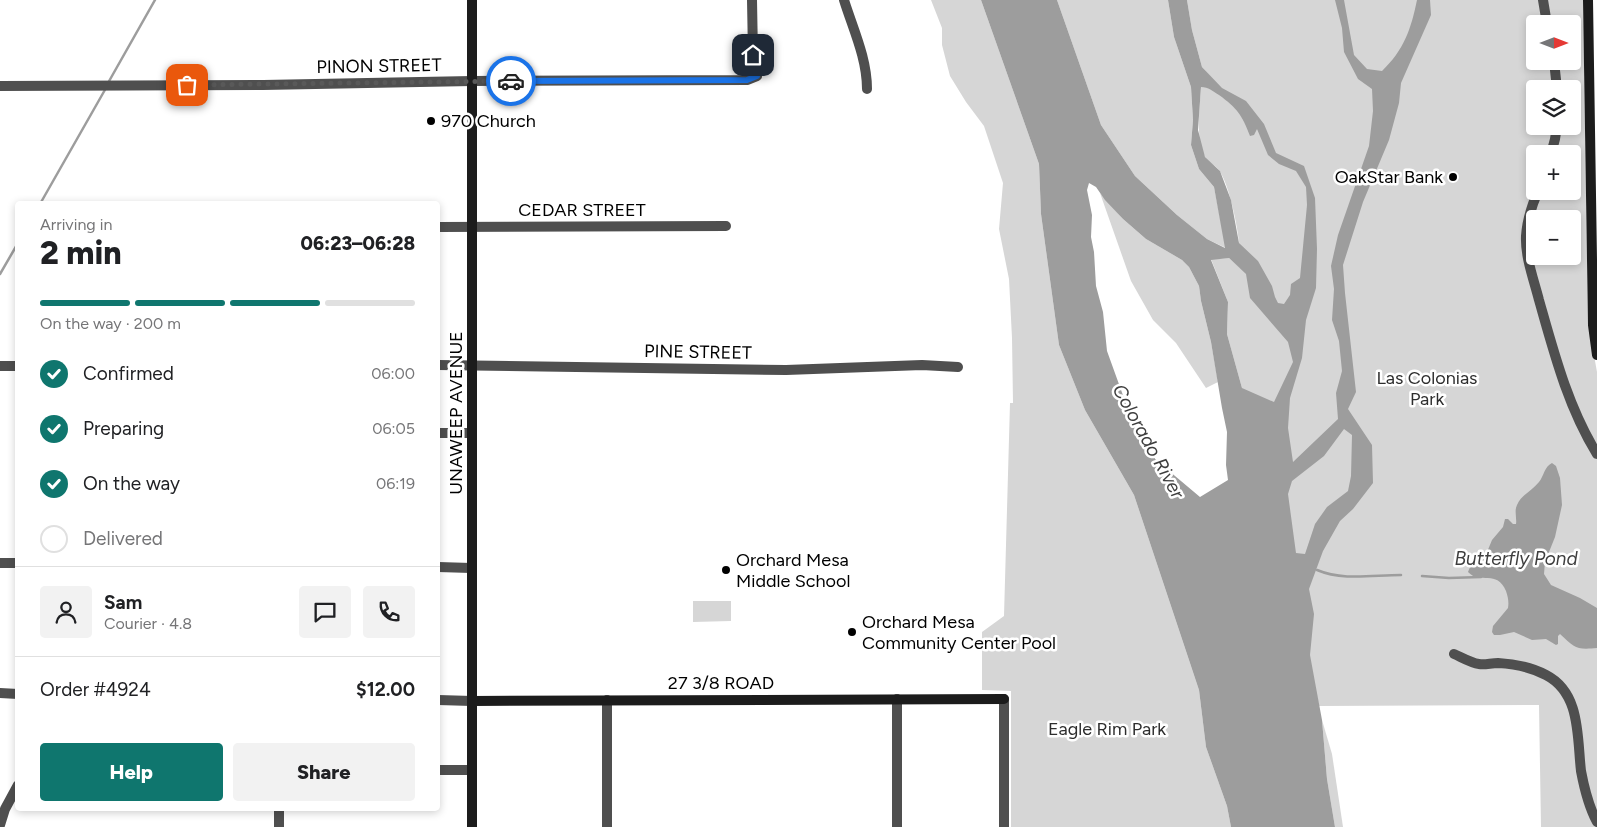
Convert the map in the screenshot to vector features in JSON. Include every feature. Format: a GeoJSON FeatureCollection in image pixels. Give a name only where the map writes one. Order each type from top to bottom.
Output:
{"type":"FeatureCollection","features":[{"type":"Feature","properties":{"kind":"main road","name":"UNAWEEP AVENUE"},"geometry":{"type":"LineString","coordinates":[[472,0],[472,827]]}},
{"type":"Feature","properties":{"kind":"main road"},"geometry":{"type":"LineString","coordinates":[[1588,0],[1593,325],[1597,355]]}},
{"type":"Feature","properties":{"kind":"main road","name":"27 3/8 ROAD"},"geometry":{"type":"LineString","coordinates":[[472,700],[1004,699]]}},
{"type":"Feature","properties":{"kind":"street","name":"PINON STREET"},"geometry":{"type":"LineString","coordinates":[[0,86],[747,80],[757,76],[753,55],[752,0]]}},
{"type":"Feature","properties":{"kind":"street"},"geometry":{"type":"LineString","coordinates":[[844,0],[864,62],[868,89]]}},
{"type":"Feature","properties":{"kind":"street"},"geometry":{"type":"LineString","coordinates":[[1543,0],[1546,15]]}},
{"type":"Feature","properties":{"kind":"street"},"geometry":{"type":"LineString","coordinates":[[1534,200],[1526,236],[1531,270],[1568,393],[1587,438],[1597,454]]}},
{"type":"Feature","properties":{"kind":"street","name":"CEDAR STREET"},"geometry":{"type":"LineString","coordinates":[[440,227],[726,226]]}},
{"type":"Feature","properties":{"kind":"street","name":"PINE STREET"},"geometry":{"type":"LineString","coordinates":[[440,365],[786,370],[922,365],[958,368]]}},
{"type":"Feature","properties":{"kind":"street"},"geometry":{"type":"LineString","coordinates":[[0,366],[15,366]]}},
{"type":"Feature","properties":{"kind":"street"},"geometry":{"type":"LineString","coordinates":[[440,433],[472,432]]}},
{"type":"Feature","properties":{"kind":"street"},"geometry":{"type":"LineString","coordinates":[[0,564],[15,563]]}},
{"type":"Feature","properties":{"kind":"street"},"geometry":{"type":"LineString","coordinates":[[440,567],[471,568]]}},
{"type":"Feature","properties":{"kind":"street"},"geometry":{"type":"LineString","coordinates":[[1454,654],[1477,664],[1518,665],[1532,669],[1548,675],[1568,695],[1574,711],[1582,773],[1595,818],[1591,827]]}},
{"type":"Feature","properties":{"kind":"street"},"geometry":{"type":"LineString","coordinates":[[0,693],[15,694]]}},
{"type":"Feature","properties":{"kind":"street"},"geometry":{"type":"LineString","coordinates":[[897,699],[897,827]]}},
{"type":"Feature","properties":{"kind":"street"},"geometry":{"type":"LineString","coordinates":[[1004,699],[1004,827]]}},
{"type":"Feature","properties":{"kind":"street","name":"27 3/8 ROAD"},"geometry":{"type":"LineString","coordinates":[[440,700],[472,700]]}},
{"type":"Feature","properties":{"kind":"street"},"geometry":{"type":"LineString","coordinates":[[607,700],[607,827]]}},
{"type":"Feature","properties":{"kind":"street"},"geometry":{"type":"LineString","coordinates":[[440,770],[472,770]]}},
{"type":"Feature","properties":{"kind":"street"},"geometry":{"type":"LineString","coordinates":[[0,825],[4,809],[15,790]]}},
{"type":"Feature","properties":{"kind":"street"},"geometry":{"type":"LineString","coordinates":[[279,811],[279,827]]}},
{"type":"Feature","properties":{"kind":"green space","name":"Eagle Rim Park"},"geometry":{"type":"Polygon","coordinates":[[[931,0],[981,0],[1039,164],[1041,214],[1059,345],[1085,410],[1134,495],[1199,690],[1206,747],[1227,806],[1231,827],[1011,827],[1011,691],[982,690],[982,632],[1004,616],[1010,403],[1013,403],[1009,279],[999,229],[1003,183],[984,126],[950,76],[942,45],[942,28],[931,0]]]}},
{"type":"Feature","properties":{"kind":"green space"},"geometry":{"type":"Polygon","coordinates":[[[1057,0],[1168,0],[1174,37],[1191,87],[1193,120],[1191,145],[1199,169],[1214,187],[1226,248],[1207,239],[1177,215],[1135,176],[1101,125],[1057,0]]]}},
{"type":"Feature","properties":{"kind":"green space","name":"Las Colonias Park"},"geometry":{"type":"Polygon","coordinates":[[[1187,0],[1583,0],[1588,322],[1597,372],[1597,827],[1541,827],[1539,705],[1319,706],[1263,438],[1242,388],[1227,334],[1228,302],[1211,259],[1229,258],[1240,268],[1238,233],[1228,190],[1219,170],[1205,157],[1200,141],[1201,87],[1208,87],[1212,90],[1210,76],[1202,67],[1192,30],[1187,0]]]}},
{"type":"Feature","properties":{"kind":"green space"},"geometry":{"type":"Polygon","coordinates":[[[1100,193],[1123,219],[1146,239],[1182,260],[1189,267],[1199,286],[1218,382],[1206,388],[1176,343],[1153,320],[1131,281],[1100,193]]]}},
{"type":"Feature","properties":{"kind":"green space"},"geometry":{"type":"Polygon","coordinates":[[[693,601],[731,601],[731,621],[693,622],[693,601]]]}},
{"type":"Feature","properties":{"kind":"green space"},"geometry":{"type":"Polygon","coordinates":[[[1322,720],[1332,754],[1343,827],[1335,827],[1327,779],[1322,720]]]}},
{"type":"Feature","properties":{"kind":"water"},"geometry":{"type":"Polygon","coordinates":[[[981,0],[1057,0],[1101,125],[1135,176],[1177,215],[1207,239],[1225,248],[1214,187],[1199,169],[1191,145],[1193,120],[1191,87],[1174,37],[1168,0],[1187,0],[1192,30],[1202,67],[1222,88],[1246,101],[1264,124],[1276,153],[1304,166],[1315,198],[1316,288],[1306,320],[1302,358],[1290,398],[1288,428],[1293,462],[1338,419],[1336,393],[1342,371],[1339,341],[1332,320],[1334,289],[1331,266],[1338,235],[1369,146],[1373,111],[1372,89],[1358,79],[1344,52],[1342,28],[1335,0],[1344,0],[1354,55],[1367,69],[1382,71],[1396,55],[1406,38],[1417,0],[1430,0],[1431,15],[1401,83],[1399,103],[1389,140],[1363,202],[1343,265],[1356,392],[1348,409],[1372,445],[1373,483],[1353,509],[1340,521],[1323,551],[1309,589],[1314,614],[1310,655],[1322,720],[1327,779],[1335,827],[1231,827],[1227,806],[1206,747],[1199,690],[1134,495],[1085,410],[1059,345],[1041,214],[1039,164],[981,0]],[[1201,87],[1198,130],[1205,157],[1220,171],[1231,200],[1239,243],[1258,261],[1272,286],[1278,303],[1284,304],[1290,295],[1291,284],[1300,278],[1307,205],[1306,187],[1296,171],[1279,164],[1268,155],[1257,129],[1254,135],[1250,136],[1235,108],[1219,95],[1204,87],[1201,87]],[[1089,183],[1087,190],[1092,215],[1091,237],[1096,286],[1103,312],[1107,351],[1138,437],[1156,460],[1200,497],[1228,480],[1226,465],[1227,432],[1199,286],[1189,267],[1182,260],[1146,239],[1123,219],[1105,200],[1096,187],[1089,183]],[[1229,258],[1211,260],[1228,302],[1227,334],[1242,388],[1274,402],[1293,362],[1288,342],[1250,298],[1246,274],[1229,258]],[[1344,429],[1324,456],[1292,481],[1288,494],[1296,553],[1305,554],[1315,524],[1327,507],[1348,491],[1351,476],[1352,435],[1344,429]]]}},
{"type":"Feature","properties":{"kind":"water","name":"Butterfly Pond"},"geometry":{"type":"Polygon","coordinates":[[[1552,463],[1556,466],[1560,478],[1562,505],[1555,537],[1545,562],[1544,574],[1551,585],[1597,608],[1597,648],[1584,649],[1576,647],[1560,634],[1558,636],[1558,644],[1556,645],[1546,639],[1532,640],[1514,632],[1494,635],[1492,632],[1493,626],[1508,608],[1506,591],[1498,581],[1473,576],[1468,572],[1470,567],[1481,562],[1485,557],[1492,540],[1503,527],[1505,519],[1516,524],[1517,505],[1539,482],[1547,467],[1552,463]]]}},
{"type":"Feature","properties":{"kind":"waterway"},"geometry":{"type":"LineString","coordinates":[[108,83],[155,0]]}},
{"type":"Feature","properties":{"kind":"waterway"},"geometry":{"type":"LineString","coordinates":[[42,201],[106,88]]}},
{"type":"Feature","properties":{"kind":"waterway"},"geometry":{"type":"LineString","coordinates":[[0,274],[15,248]]}},
{"type":"Feature","properties":{"kind":"waterway"},"geometry":{"type":"LineString","coordinates":[[1317,570],[1337,575],[1358,577],[1401,575]]}},
{"type":"Feature","properties":{"kind":"waterway"},"geometry":{"type":"LineString","coordinates":[[1422,576],[1449,578],[1481,577]]}},
{"type":"Feature","properties":{"kind":"way so far"},"geometry":{"type":"LineString","coordinates":[[187,85],[511,81]]}},
{"type":"Feature","properties":{"kind":"place","name":"970 Church"},"geometry":{"type":"Point","coordinates":[431,121]}},
{"type":"Feature","properties":{"kind":"place","name":"OakStar Bank"},"geometry":{"type":"Point","coordinates":[1453,177]}},
{"type":"Feature","properties":{"kind":"place","name":"Orchard Mesa Middle School"},"geometry":{"type":"Point","coordinates":[726,570]}},
{"type":"Feature","properties":{"kind":"place","name":"Orchard Mesa Community Center Pool"},"geometry":{"type":"Point","coordinates":[852,632]}},
{"type":"Feature","properties":{"kind":"route"},"geometry":{"type":"LineString","coordinates":[[511,81],[747,80],[757,76],[753,55]]}},
{"type":"Feature","properties":{"kind":"water label","name":"Colorado River"},"geometry":{"type":"Point","coordinates":[1149,441]}}]}
